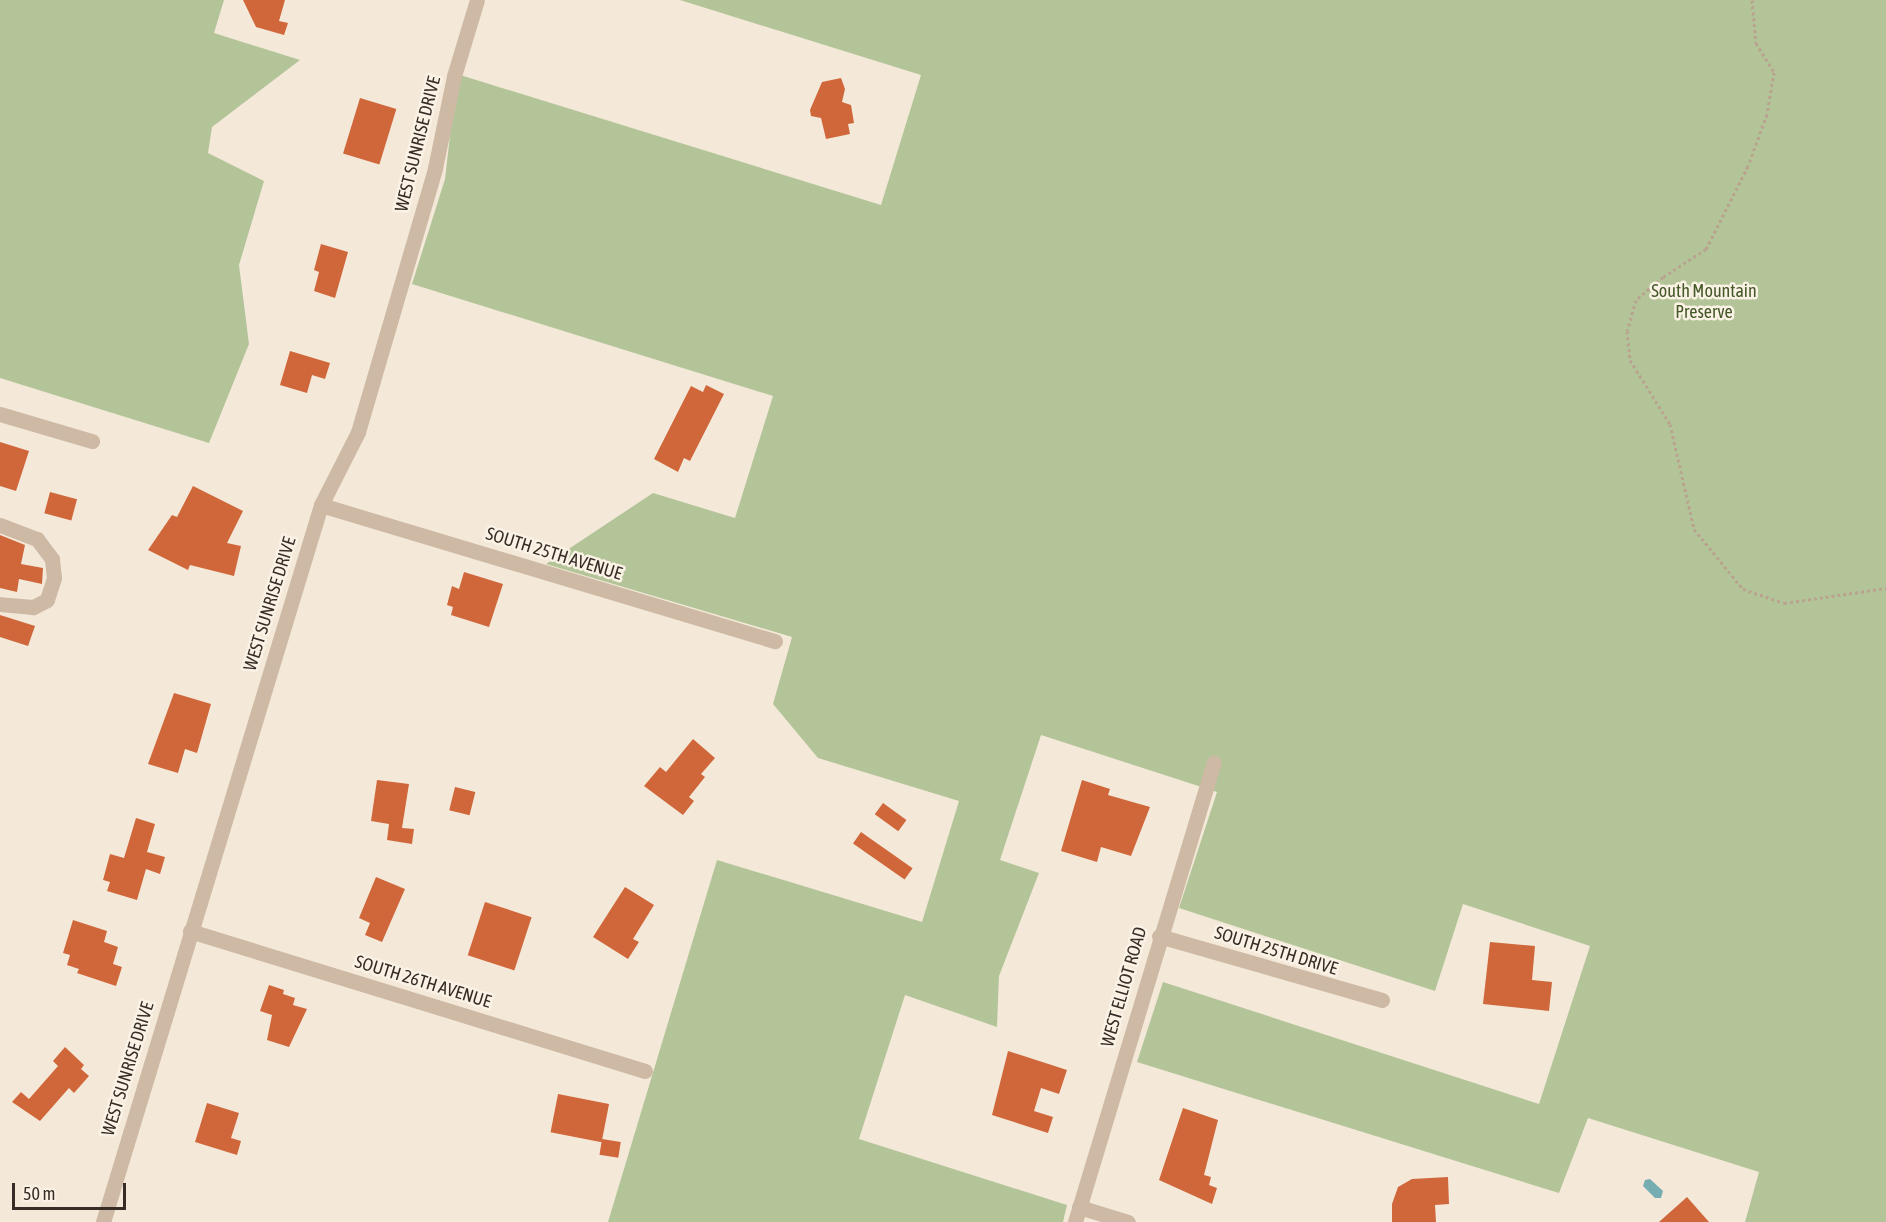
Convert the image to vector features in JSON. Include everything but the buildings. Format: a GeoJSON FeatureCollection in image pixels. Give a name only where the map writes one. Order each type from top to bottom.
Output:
{"type":"FeatureCollection","features":[{"type":"Feature","properties":{"kind":"street","name":"WEST SUNRISE DRIVE"},"geometry":{"type":"LineString","coordinates":[[103,1222],[321,505],[358,432],[435,168],[454,76],[477,0]]}},
{"type":"Feature","properties":{"kind":"street"},"geometry":{"type":"LineString","coordinates":[[0,414],[92,441]]}},
{"type":"Feature","properties":{"kind":"street","name":"SOUTH 25TH AVENUE"},"geometry":{"type":"LineString","coordinates":[[321,505],[775,641]]}},
{"type":"Feature","properties":{"kind":"street"},"geometry":{"type":"LineString","coordinates":[[0,525],[37,539],[52,559],[54,578],[47,600],[33,607],[0,604]]}},
{"type":"Feature","properties":{"kind":"street","name":"WEST ELLIOT ROAD"},"geometry":{"type":"LineString","coordinates":[[1077,1215],[1159,936],[1214,763]]}},
{"type":"Feature","properties":{"kind":"street","name":"SOUTH 26TH AVENUE"},"geometry":{"type":"LineString","coordinates":[[190,931],[645,1071]]}},
{"type":"Feature","properties":{"kind":"street","name":"SOUTH 25TH DRIVE"},"geometry":{"type":"LineString","coordinates":[[1159,936],[1382,1000]]}},
{"type":"Feature","properties":{"kind":"street"},"geometry":{"type":"LineString","coordinates":[[1077,1215],[1128,1222]]}},
{"type":"Feature","properties":{"kind":"path"},"geometry":{"type":"LineString","coordinates":[[1752,0],[1756,43],[1774,72],[1767,114],[1748,166],[1706,249],[1663,277],[1636,300],[1627,331],[1630,360],[1670,424],[1694,529],[1743,589],[1784,603],[1886,588]]}},
{"type":"Feature","properties":{"kind":"green space"},"geometry":{"type":"Polygon","coordinates":[[[0,0],[224,0],[214,33],[300,60],[212,127],[208,153],[264,181],[239,265],[249,344],[209,443],[0,378],[0,0]]]}},
{"type":"Feature","properties":{"kind":"green space","name":"South Mountain Preserve"},"geometry":{"type":"Polygon","coordinates":[[[680,0],[1886,0],[1886,1222],[1745,1222],[1759,1172],[1588,1118],[1559,1193],[1137,1062],[1163,982],[1539,1104],[1590,946],[1463,904],[1435,991],[1179,908],[1217,792],[1041,735],[1000,860],[1039,873],[999,976],[997,1027],[905,995],[859,1139],[1067,1205],[1063,1222],[608,1222],[717,860],[922,922],[959,801],[818,758],[773,704],[792,637],[546,564],[653,493],[735,518],[773,396],[412,284],[445,179],[457,74],[881,205],[921,75],[680,0]]]}},
{"type":"Feature","properties":{"kind":"water"},"geometry":{"type":"Polygon","coordinates":[[[1650,1179],[1663,1191],[1661,1198],[1655,1198],[1643,1186],[1645,1180],[1650,1179]]]}}]}
